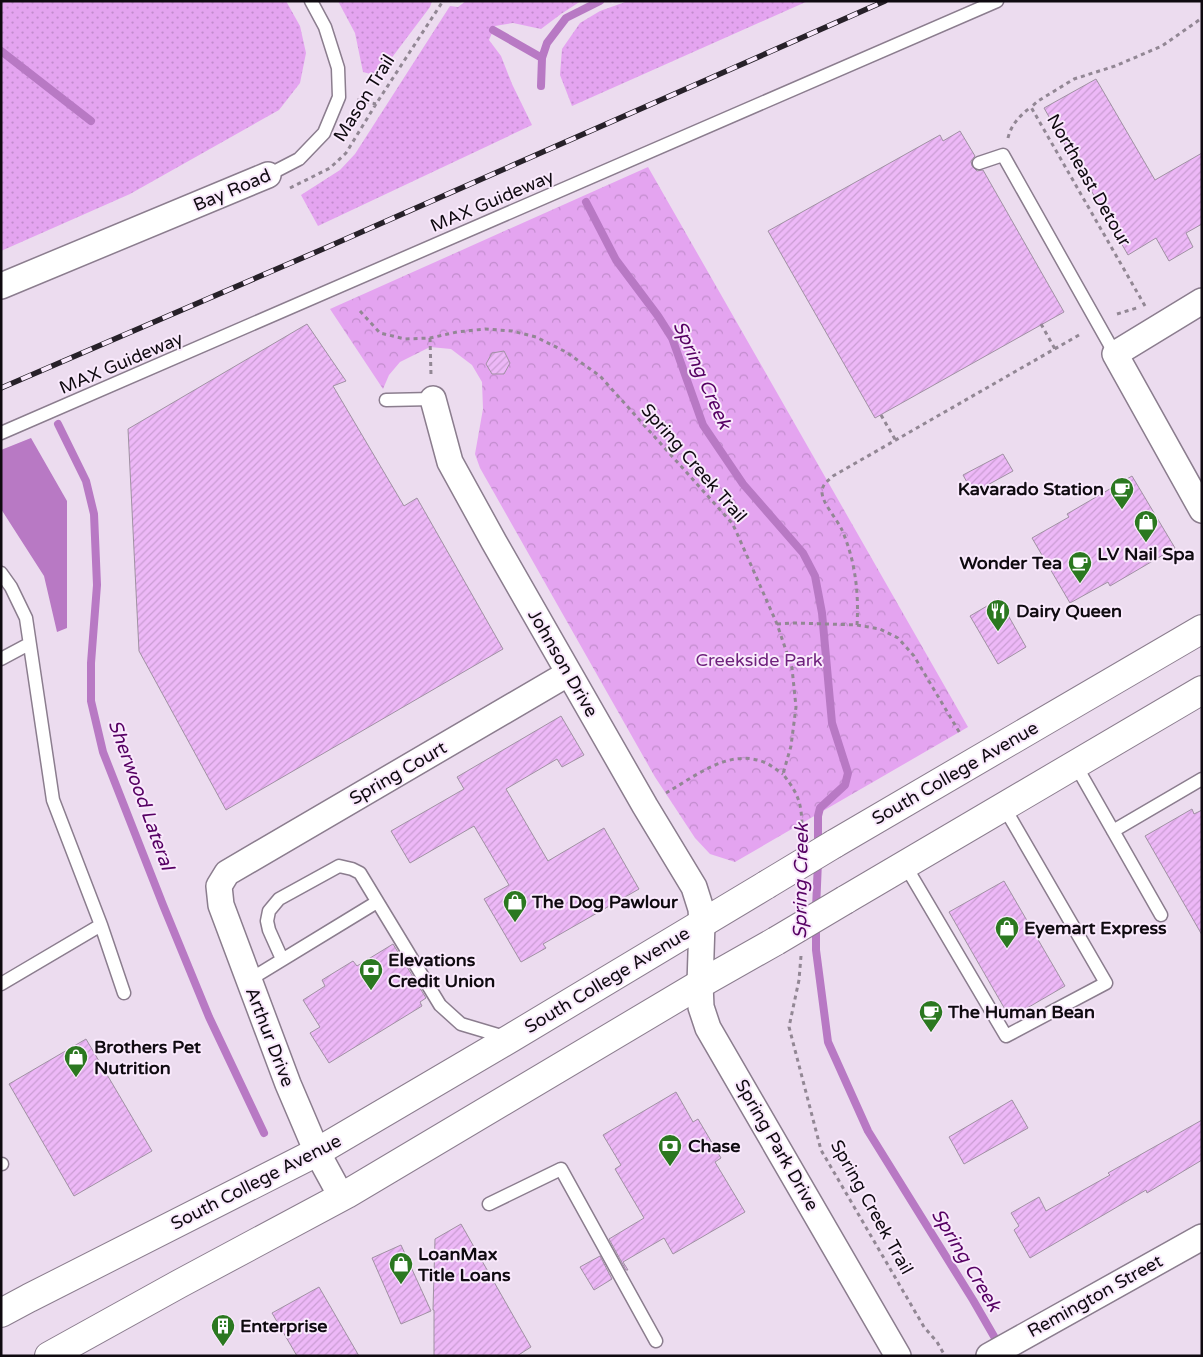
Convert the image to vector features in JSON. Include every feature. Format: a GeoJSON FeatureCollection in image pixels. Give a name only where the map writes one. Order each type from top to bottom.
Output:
{"type":"FeatureCollection","features":[{"type":"Feature","properties":{"kind":"highway","name":"South College Avenue"},"geometry":{"type":"LineString","coordinates":[[4,1306],[317,1152],[511,1038],[702,922],[1202,629]]}},
{"type":"Feature","properties":{"kind":"highway"},"geometry":{"type":"LineString","coordinates":[[49,1356],[355,1189],[700,984],[1202,690]]}},
{"type":"Feature","properties":{"kind":"street","name":"Bay Road"},"geometry":{"type":"LineString","coordinates":[[1,286],[268,175]]}},
{"type":"Feature","properties":{"kind":"street"},"geometry":{"type":"LineString","coordinates":[[1202,301],[1115,354],[1202,510]]}},
{"type":"Feature","properties":{"kind":"street","name":"Johnson Drive"},"geometry":{"type":"LineString","coordinates":[[433,399],[450,462],[568,673],[694,887],[701,909],[702,922]]}},
{"type":"Feature","properties":{"kind":"street","name":"Spring Court"},"geometry":{"type":"LineString","coordinates":[[227,873],[568,673]]}},
{"type":"Feature","properties":{"kind":"street","name":"Arthur Drive"},"geometry":{"type":"LineString","coordinates":[[227,873],[219,886],[221,905],[288,1084],[317,1152],[341,1196]]}},
{"type":"Feature","properties":{"kind":"street","name":"Spring Park Drive"},"geometry":{"type":"LineString","coordinates":[[702,922],[701,1007],[708,1028],[898,1356]]}},
{"type":"Feature","properties":{"kind":"street","name":"Remington Street"},"geometry":{"type":"LineString","coordinates":[[989,1356],[1202,1237]]}},
{"type":"Feature","properties":{"kind":"lane","name":"Bay Road"},"geometry":{"type":"LineString","coordinates":[[268,175],[300,159],[324,133],[339,97],[338,68],[325,26],[311,1]]}},
{"type":"Feature","properties":{"kind":"lane","name":"MAX Guideway"},"geometry":{"type":"LineString","coordinates":[[1,433],[997,1]]}},
{"type":"Feature","properties":{"kind":"lane"},"geometry":{"type":"LineString","coordinates":[[979,164],[1003,155],[1115,354]]}},
{"type":"Feature","properties":{"kind":"lane"},"geometry":{"type":"LineString","coordinates":[[386,400],[433,399]]}},
{"type":"Feature","properties":{"kind":"lane"},"geometry":{"type":"LineString","coordinates":[[1,573],[6,590],[26,618],[53,800],[101,926],[124,993]]}},
{"type":"Feature","properties":{"kind":"lane"},"geometry":{"type":"LineString","coordinates":[[1,659],[30,644]]}},
{"type":"Feature","properties":{"kind":"lane"},"geometry":{"type":"LineString","coordinates":[[1075,764],[1161,915]]}},
{"type":"Feature","properties":{"kind":"lane"},"geometry":{"type":"LineString","coordinates":[[1113,831],[1202,779]]}},
{"type":"Feature","properties":{"kind":"lane"},"geometry":{"type":"LineString","coordinates":[[905,865],[1006,1036],[1106,983],[1004,806]]}},
{"type":"Feature","properties":{"kind":"lane"},"geometry":{"type":"LineString","coordinates":[[282,959],[269,930],[267,921],[269,911],[279,900],[339,866],[352,869],[360,873],[440,1005],[461,1024],[511,1038]]}},
{"type":"Feature","properties":{"kind":"lane"},"geometry":{"type":"LineString","coordinates":[[249,980],[377,902]]}},
{"type":"Feature","properties":{"kind":"lane"},"geometry":{"type":"LineString","coordinates":[[1,984],[101,926]]}},
{"type":"Feature","properties":{"kind":"lane"},"geometry":{"type":"LineString","coordinates":[[489,1204],[561,1169],[656,1340]]}},
{"type":"Feature","properties":{"kind":"path","name":"Mason Trail"},"geometry":{"type":"LineString","coordinates":[[288,189],[330,168],[346,153],[443,1]]}},
{"type":"Feature","properties":{"kind":"path","name":"Northeast Detour"},"geometry":{"type":"LineString","coordinates":[[1145,306],[1031,107],[1074,79],[1116,66],[1162,46],[1202,18]]}},
{"type":"Feature","properties":{"kind":"path"},"geometry":{"type":"LineString","coordinates":[[1003,155],[1010,131],[1022,114],[1031,107]]}},
{"type":"Feature","properties":{"kind":"path","name":"Spring Creek Trail"},"geometry":{"type":"LineString","coordinates":[[360,311],[380,333],[405,339],[430,338],[457,332],[485,329],[512,331],[536,337],[566,352],[600,376],[732,524],[736,531],[776,624],[792,668],[796,707],[791,746],[783,774]]}},
{"type":"Feature","properties":{"kind":"path"},"geometry":{"type":"LineString","coordinates":[[1041,324],[1054,349]]}},
{"type":"Feature","properties":{"kind":"path"},"geometry":{"type":"LineString","coordinates":[[857,625],[856,574],[850,551],[841,529],[824,499],[822,491],[825,483],[833,476],[1079,335]]}},
{"type":"Feature","properties":{"kind":"path"},"geometry":{"type":"LineString","coordinates":[[430,338],[433,399]]}},
{"type":"Feature","properties":{"kind":"path"},"geometry":{"type":"LineString","coordinates":[[881,415],[896,441]]}},
{"type":"Feature","properties":{"kind":"path"},"geometry":{"type":"LineString","coordinates":[[776,624],[794,622],[857,625],[880,629],[898,638],[914,656],[961,735]]}},
{"type":"Feature","properties":{"kind":"path"},"geometry":{"type":"LineString","coordinates":[[645,806],[713,765],[730,759],[750,759],[766,763],[783,774],[794,788],[800,804],[802,837]]}},
{"type":"Feature","properties":{"kind":"path","name":"Spring Creek Trail"},"geometry":{"type":"LineString","coordinates":[[801,952],[799,980],[789,1027],[821,1150],[924,1328],[937,1342],[945,1356]]}},
{"type":"Feature","properties":{"kind":"green space"},"geometry":{"type":"Polygon","coordinates":[[[1,1],[286,1],[300,26],[306,53],[300,83],[279,110],[130,194],[1,251],[1,1]]]}},
{"type":"Feature","properties":{"kind":"green space"},"geometry":{"type":"Polygon","coordinates":[[[338,1],[432,1],[430,7],[378,76],[363,72],[355,33],[338,1]]]}},
{"type":"Feature","properties":{"kind":"green space"},"geometry":{"type":"Polygon","coordinates":[[[466,1],[581,1],[541,29],[513,23],[495,26],[489,40],[501,56],[532,125],[318,226],[301,195],[340,170],[355,154],[450,6],[458,7],[466,1]]]}},
{"type":"Feature","properties":{"kind":"green space"},"geometry":{"type":"Polygon","coordinates":[[[628,1],[808,1],[572,106],[560,75],[562,49],[580,23],[600,11],[628,1]]]}},
{"type":"Feature","properties":{"kind":"green space","name":"Creekside Park"},"geometry":{"type":"Polygon","coordinates":[[[648,167],[968,727],[735,862],[710,854],[695,838],[655,777],[480,468],[475,454],[483,409],[482,382],[472,365],[451,349],[430,347],[400,362],[389,375],[383,389],[330,309],[648,167]]]}},
{"type":"Feature","properties":{"kind":"shaded area"},"geometry":{"type":"Polygon","coordinates":[[[31,438],[67,501],[67,628],[57,632],[44,576],[1,509],[1,450],[31,438]]]}},
{"type":"Feature","properties":{"kind":"building"},"geometry":{"type":"Polygon","coordinates":[[[1096,79],[1155,180],[1202,153],[1202,224],[1186,233],[1193,247],[1169,261],[1156,238],[1128,255],[1044,108],[1096,79]]]}},
{"type":"Feature","properties":{"kind":"building"},"geometry":{"type":"Polygon","coordinates":[[[960,131],[975,156],[971,161],[972,166],[977,171],[983,170],[1064,312],[875,418],[768,231],[940,135],[943,141],[960,131]]]}},
{"type":"Feature","properties":{"kind":"building"},"geometry":{"type":"Polygon","coordinates":[[[307,324],[346,381],[333,386],[404,506],[417,498],[503,649],[226,810],[139,651],[128,429],[307,324]]]}},
{"type":"Feature","properties":{"kind":"building"},"geometry":{"type":"Polygon","coordinates":[[[504,351],[510,363],[504,374],[492,374],[486,364],[492,353],[504,351]]]}},
{"type":"Feature","properties":{"kind":"building"},"geometry":{"type":"Polygon","coordinates":[[[1003,454],[1013,471],[973,493],[963,475],[1003,454]]]}},
{"type":"Feature","properties":{"kind":"building"},"geometry":{"type":"Polygon","coordinates":[[[1132,476],[1175,548],[1110,586],[1108,582],[1070,603],[1032,538],[1069,517],[1067,514],[1132,476]]]}},
{"type":"Feature","properties":{"kind":"building","name":"Dairy Queen"},"geometry":{"type":"Polygon","coordinates":[[[999,599],[1026,647],[998,664],[970,616],[999,599]]]}},
{"type":"Feature","properties":{"kind":"building"},"geometry":{"type":"Polygon","coordinates":[[[561,716],[584,755],[562,767],[557,759],[506,789],[548,861],[604,828],[639,889],[543,944],[546,948],[521,962],[484,899],[509,885],[474,826],[410,863],[391,831],[464,789],[457,777],[561,716]]]}},
{"type":"Feature","properties":{"kind":"building"},"geometry":{"type":"Polygon","coordinates":[[[1192,809],[1194,814],[1202,810],[1202,935],[1145,836],[1192,809]]]}},
{"type":"Feature","properties":{"kind":"building","name":"Eyemart Express"},"geometry":{"type":"Polygon","coordinates":[[[1004,881],[1065,986],[1010,1018],[949,912],[1004,881]]]}},
{"type":"Feature","properties":{"kind":"building"},"geometry":{"type":"Polygon","coordinates":[[[393,944],[426,998],[420,1002],[422,1006],[329,1063],[310,1033],[320,1027],[303,1000],[325,986],[322,980],[353,961],[357,966],[393,944]]]}},
{"type":"Feature","properties":{"kind":"building"},"geometry":{"type":"Polygon","coordinates":[[[86,1039],[152,1151],[74,1196],[9,1084],[86,1039]]]}},
{"type":"Feature","properties":{"kind":"building"},"geometry":{"type":"Polygon","coordinates":[[[676,1092],[693,1122],[698,1119],[721,1158],[715,1162],[745,1212],[673,1254],[664,1238],[623,1262],[628,1270],[626,1270],[609,1239],[644,1218],[615,1169],[621,1165],[603,1135],[676,1092]]]}},
{"type":"Feature","properties":{"kind":"building"},"geometry":{"type":"Polygon","coordinates":[[[1012,1100],[1028,1128],[964,1164],[949,1137],[1012,1100]]]}},
{"type":"Feature","properties":{"kind":"building"},"geometry":{"type":"Polygon","coordinates":[[[1202,1120],[1202,1160],[1147,1193],[1146,1190],[1030,1258],[1014,1230],[1019,1226],[1011,1213],[1039,1197],[1046,1211],[1110,1175],[1108,1173],[1202,1120]]]}},
{"type":"Feature","properties":{"kind":"building"},"geometry":{"type":"Polygon","coordinates":[[[461,1224],[531,1347],[517,1356],[434,1356],[435,1239],[461,1224]]]}},
{"type":"Feature","properties":{"kind":"building","name":"LoanMax Title Loans"},"geometry":{"type":"Polygon","coordinates":[[[401,1245],[431,1311],[401,1324],[372,1258],[401,1245]]]}},
{"type":"Feature","properties":{"kind":"building"},"geometry":{"type":"Polygon","coordinates":[[[600,1256],[612,1279],[594,1290],[580,1267],[600,1256]]]}},
{"type":"Feature","properties":{"kind":"building"},"geometry":{"type":"Polygon","coordinates":[[[319,1287],[359,1356],[297,1356],[272,1313],[319,1287]]]}},
{"type":"Feature","properties":{"kind":"waterway","name":"Spring Creek"},"geometry":{"type":"LineString","coordinates":[[541,86],[542,58],[547,43],[566,18],[600,1]]}},
{"type":"Feature","properties":{"kind":"waterway"},"geometry":{"type":"LineString","coordinates":[[493,30],[542,58]]}},
{"type":"Feature","properties":{"kind":"waterway"},"geometry":{"type":"LineString","coordinates":[[1,51],[91,121]]}},
{"type":"Feature","properties":{"kind":"waterway","name":"Spring Creek"},"geometry":{"type":"LineString","coordinates":[[586,202],[616,260],[672,338],[703,425],[743,484],[803,553],[815,576],[822,613],[832,723],[848,773],[845,785],[820,808],[818,816],[818,847]]}},
{"type":"Feature","properties":{"kind":"waterway","name":"Sherwood Lateral"},"geometry":{"type":"LineString","coordinates":[[58,424],[86,481],[94,514],[97,585],[91,663],[91,701],[103,752],[209,1017],[264,1133]]}},
{"type":"Feature","properties":{"kind":"waterway","name":"Spring Creek"},"geometry":{"type":"LineString","coordinates":[[816,909],[818,861]]}},
{"type":"Feature","properties":{"kind":"waterway","name":"Spring Creek"},"geometry":{"type":"LineString","coordinates":[[816,923],[816,950],[828,1042],[868,1131],[999,1345]]}},
{"type":"Feature","properties":{"kind":"railway"},"geometry":{"type":"LineString","coordinates":[[1,388],[323,249],[885,1]]}},
{"type":"Feature","properties":{"kind":"place","name":"Kavarado Station"},"geometry":{"type":"Point","coordinates":[1122,510]}},
{"type":"Feature","properties":{"kind":"place","name":"LV Nail Spa"},"geometry":{"type":"Point","coordinates":[1146,543]}},
{"type":"Feature","properties":{"kind":"place","name":"Wonder Tea"},"geometry":{"type":"Point","coordinates":[1080,584]}},
{"type":"Feature","properties":{"kind":"place","name":"Dairy Queen"},"geometry":{"type":"Point","coordinates":[998,632]}},
{"type":"Feature","properties":{"kind":"place","name":"The Dog Pawlour"},"geometry":{"type":"Point","coordinates":[515,923]}},
{"type":"Feature","properties":{"kind":"place","name":"Eyemart Express"},"geometry":{"type":"Point","coordinates":[1007,949]}},
{"type":"Feature","properties":{"kind":"place","name":"Elevations Credit Union"},"geometry":{"type":"Point","coordinates":[371,991]}},
{"type":"Feature","properties":{"kind":"place","name":"The Human Bean"},"geometry":{"type":"Point","coordinates":[931,1033]}},
{"type":"Feature","properties":{"kind":"place","name":"Brothers Pet Nutrition"},"geometry":{"type":"Point","coordinates":[76,1078]}},
{"type":"Feature","properties":{"kind":"place","name":"Chase"},"geometry":{"type":"Point","coordinates":[670,1167]}},
{"type":"Feature","properties":{"kind":"place","name":"LoanMax Title Loans"},"geometry":{"type":"Point","coordinates":[401,1285]}},
{"type":"Feature","properties":{"kind":"place","name":"Enterprise"},"geometry":{"type":"Point","coordinates":[223,1347]}}]}
